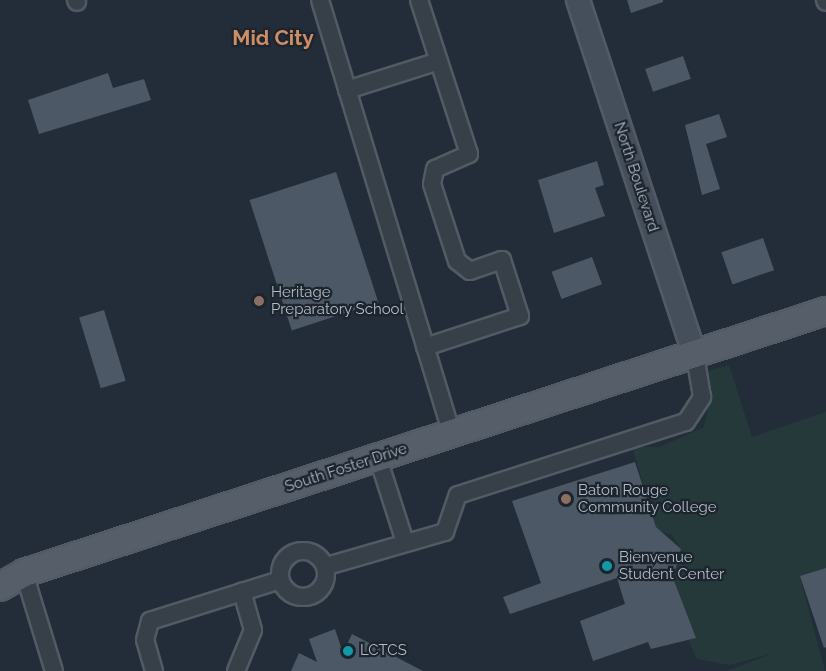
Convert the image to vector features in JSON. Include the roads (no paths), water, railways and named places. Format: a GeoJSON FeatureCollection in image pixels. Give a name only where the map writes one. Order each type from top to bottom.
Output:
{"type":"FeatureCollection","features":[{"type":"Feature","properties":{"kind":"main road","name":"South Foster Drive"},"geometry":{"type":"LineString","coordinates":[[0,587],[24,573],[817,314]]}},
{"type":"Feature","properties":{"kind":"street"},"geometry":{"type":"LineString","coordinates":[[320,0],[452,434]]}},
{"type":"Feature","properties":{"kind":"street"},"geometry":{"type":"LineString","coordinates":[[419,0],[469,154],[435,169],[432,184],[457,261],[470,271],[502,260],[520,316],[425,347]]}},
{"type":"Feature","properties":{"kind":"street","name":"North Boulevard"},"geometry":{"type":"LineString","coordinates":[[578,0],[695,355]]}},
{"type":"Feature","properties":{"kind":"street"},"geometry":{"type":"LineString","coordinates":[[347,90],[439,61]]}},
{"type":"Feature","properties":{"kind":"street"},"geometry":{"type":"LineString","coordinates":[[327,566],[445,532],[458,495],[686,422],[702,397],[695,355]]}},
{"type":"Feature","properties":{"kind":"street"},"geometry":{"type":"LineString","coordinates":[[378,458],[405,542]]}},
{"type":"Feature","properties":{"kind":"street"},"geometry":{"type":"LineString","coordinates":[[304,550],[327,566],[318,592],[305,598],[288,593],[280,580],[281,565],[290,553],[304,550]]}},
{"type":"Feature","properties":{"kind":"street"},"geometry":{"type":"LineString","coordinates":[[24,573],[54,671]]}},
{"type":"Feature","properties":{"kind":"street"},"geometry":{"type":"LineString","coordinates":[[153,671],[145,640],[150,621],[280,580]]}},
{"type":"Feature","properties":{"kind":"street"},"geometry":{"type":"LineString","coordinates":[[236,671],[253,630],[242,592]]}},
{"type":"Feature","properties":{"kind":"place","name":"Heritage Preparatory School"},"geometry":{"type":"Point","coordinates":[259,301]}},
{"type":"Feature","properties":{"kind":"place","name":"Baton Rouge Community College"},"geometry":{"type":"Point","coordinates":[566,499]}},
{"type":"Feature","properties":{"kind":"place","name":"Bienvenue Student Center"},"geometry":{"type":"Point","coordinates":[607,566]}},
{"type":"Feature","properties":{"kind":"place","name":"LCTCS"},"geometry":{"type":"Point","coordinates":[348,651]}},
{"type":"Feature","properties":{"kind":"district","name":"Mid City"},"geometry":{"type":"Point","coordinates":[273,38]}}]}
